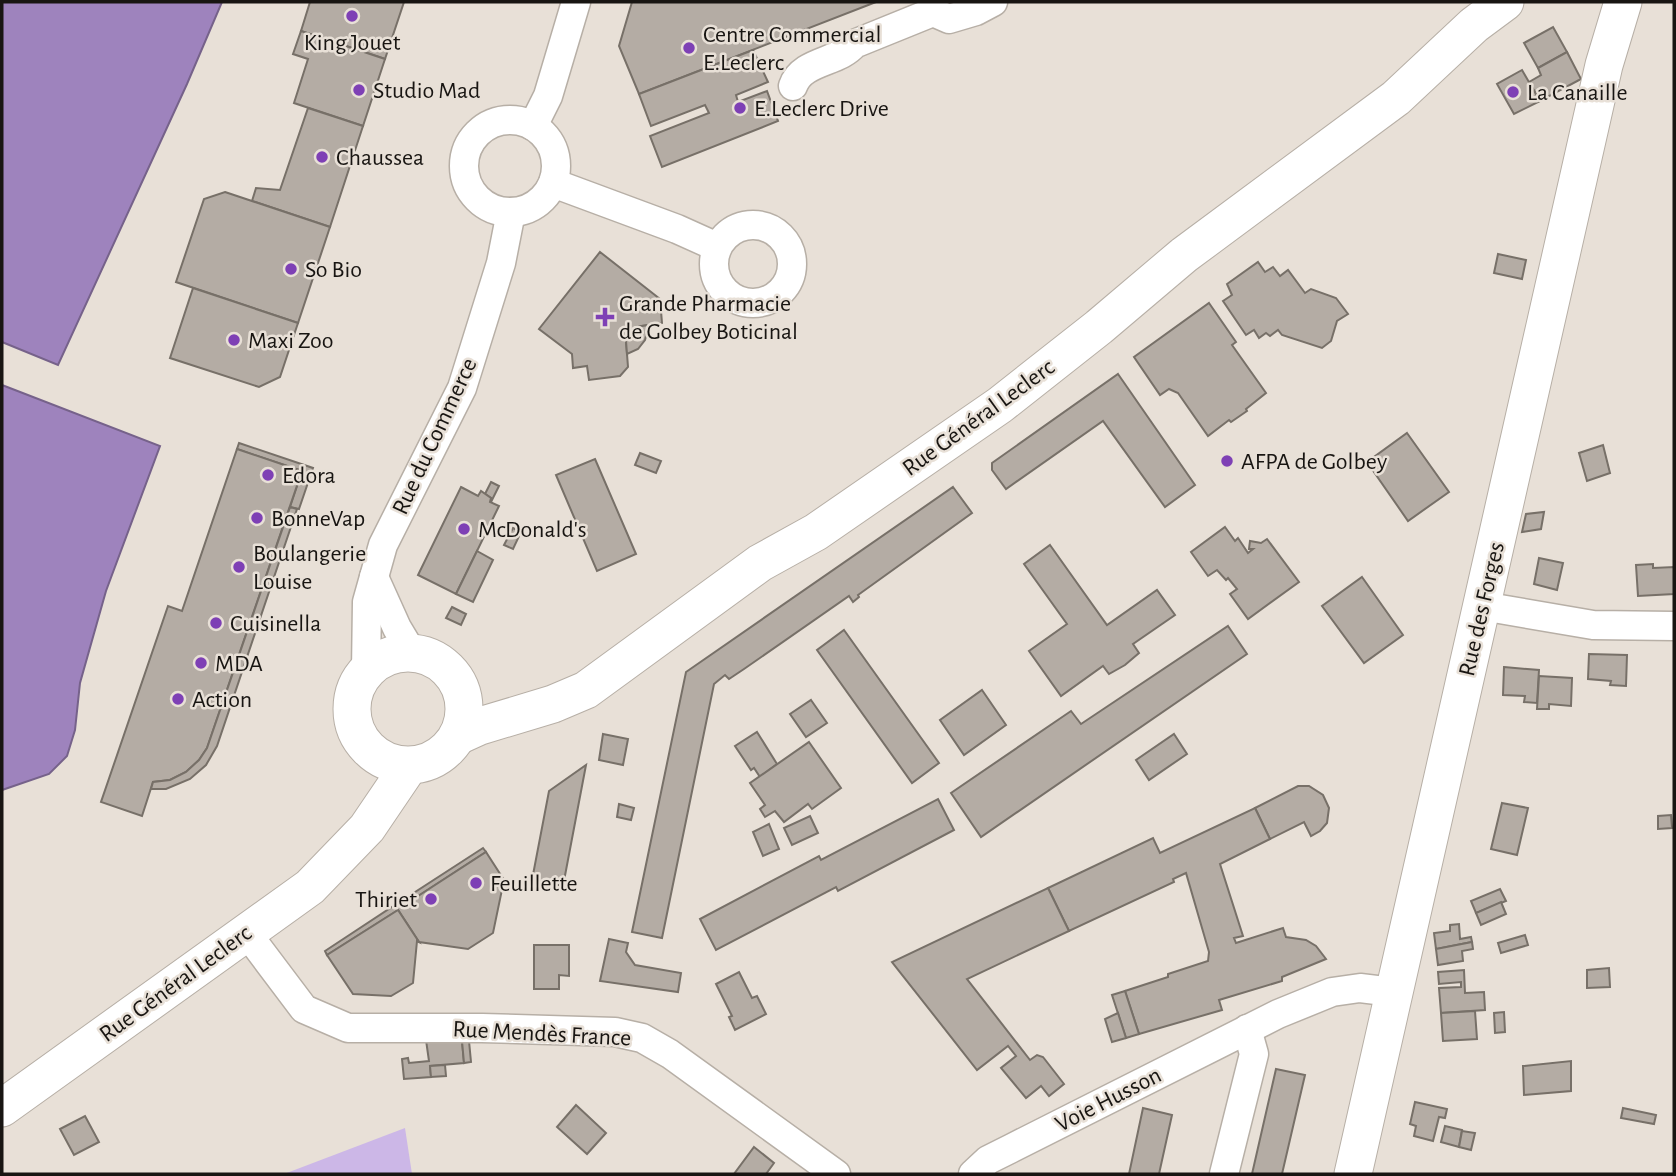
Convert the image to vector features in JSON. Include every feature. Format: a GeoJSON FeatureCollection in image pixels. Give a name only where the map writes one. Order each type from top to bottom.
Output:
{"type":"FeatureCollection","features":[{"type":"Feature","properties":{"kind":"main road","name":"Rue Général Leclerc"},"geometry":{"type":"LineString","coordinates":[[458,736],[586,690],[760,563],[816,532],[1000,405],[1100,327],[1184,255],[1396,98],[1482,13],[1505,2]]}},
{"type":"Feature","properties":{"kind":"main road"},"geometry":{"type":"LineString","coordinates":[[1595,2],[1609,45]]}},
{"type":"Feature","properties":{"kind":"main road","name":"Rue des Forges"},"geometry":{"type":"LineString","coordinates":[[1353,1174],[1609,45],[1623,2]]}},
{"type":"Feature","properties":{"kind":"main road"},"geometry":{"type":"LineString","coordinates":[[412,653],[428,656],[442,664],[454,676],[461,690],[464,721],[458,736],[441,755],[426,763],[409,766],[390,763],[374,754],[361,741],[351,716],[356,687],[366,671],[395,654],[412,653]]}},
{"type":"Feature","properties":{"kind":"main road"},"geometry":{"type":"LineString","coordinates":[[461,690],[553,704]]}},
{"type":"Feature","properties":{"kind":"main road","name":"Rue Général Leclerc"},"geometry":{"type":"LineString","coordinates":[[344,853],[374,754]]}},
{"type":"Feature","properties":{"kind":"main road","name":"Rue Général Leclerc"},"geometry":{"type":"LineString","coordinates":[[2,1108],[310,887],[368,828],[409,766]]}},
{"type":"Feature","properties":{"kind":"street"},"geometry":{"type":"LineString","coordinates":[[533,126],[548,96],[576,2]]}},
{"type":"Feature","properties":{"kind":"street"},"geometry":{"type":"LineString","coordinates":[[793,86],[799,74],[848,52],[855,44],[933,12],[949,19],[976,11],[993,2]]}},
{"type":"Feature","properties":{"kind":"street"},"geometry":{"type":"LineString","coordinates":[[517,120],[533,126],[546,136],[554,151],[557,167],[553,183],[543,198],[528,209],[511,212],[494,210],[480,201],[469,188],[464,172],[465,155],[472,139],[484,127],[500,121],[517,120]]}},
{"type":"Feature","properties":{"kind":"street"},"geometry":{"type":"LineString","coordinates":[[553,183],[718,247]]}},
{"type":"Feature","properties":{"kind":"street","name":"Rue du Commerce"},"geometry":{"type":"LineString","coordinates":[[366,671],[367,602],[383,545],[462,388],[501,263],[511,212]]}},
{"type":"Feature","properties":{"kind":"street"},"geometry":{"type":"LineString","coordinates":[[374,577],[397,628],[412,653]]}},
{"type":"Feature","properties":{"kind":"street"},"geometry":{"type":"LineString","coordinates":[[1482,606],[1593,625],[1674,626]]}},
{"type":"Feature","properties":{"kind":"street","name":"Rue Mendès France"},"geometry":{"type":"LineString","coordinates":[[246,932],[304,1009],[348,1028],[482,1028],[602,1032],[642,1038],[670,1054],[836,1174]]}},
{"type":"Feature","properties":{"kind":"street","name":"Voie Husson"},"geometry":{"type":"LineString","coordinates":[[973,1174],[989,1160],[1012,1147],[1247,1029],[1332,992],[1360,988],[1393,992]]}},
{"type":"Feature","properties":{"kind":"street"},"geometry":{"type":"LineString","coordinates":[[1224,1174],[1254,1054],[1247,1029]]}},
{"type":"Feature","properties":{"kind":"shaded area"},"geometry":{"type":"Polygon","coordinates":[[[2,2],[222,2],[58,365],[2,342],[2,2]]]}},
{"type":"Feature","properties":{"kind":"shaded area"},"geometry":{"type":"Polygon","coordinates":[[[2,385],[160,446],[106,591],[80,683],[75,730],[67,756],[49,774],[2,790],[2,385]]]}},
{"type":"Feature","properties":{"kind":"shaded area"},"geometry":{"type":"Polygon","coordinates":[[[405,1128],[412,1174],[284,1174],[405,1128]]]}},
{"type":"Feature","properties":{"kind":"building","name":"King Jouet"},"geometry":{"type":"Polygon","coordinates":[[[310,2],[404,2],[385,59],[301,31],[310,2]]]}},
{"type":"Feature","properties":{"kind":"building","name":"Centre Commercial E.Leclerc"},"geometry":{"type":"Polygon","coordinates":[[[632,2],[876,2],[639,94],[619,46],[632,2]]]}},
{"type":"Feature","properties":{"kind":"building"},"geometry":{"type":"Polygon","coordinates":[[[1553,27],[1567,52],[1538,68],[1524,43],[1553,27]]]}},
{"type":"Feature","properties":{"kind":"building"},"geometry":{"type":"Polygon","coordinates":[[[301,31],[385,59],[363,126],[294,103],[308,59],[293,54],[301,31]]]}},
{"type":"Feature","properties":{"kind":"building","name":"E.Leclerc Drive"},"geometry":{"type":"Polygon","coordinates":[[[753,50],[768,82],[736,95],[738,102],[767,91],[778,121],[662,167],[650,136],[709,113],[705,105],[651,126],[639,94],[753,50]]]}},
{"type":"Feature","properties":{"kind":"building"},"geometry":{"type":"Polygon","coordinates":[[[1567,52],[1581,79],[1540,101],[1529,82],[1541,75],[1538,68],[1567,52]]]}},
{"type":"Feature","properties":{"kind":"building"},"geometry":{"type":"Polygon","coordinates":[[[1522,70],[1540,101],[1514,114],[1497,84],[1522,70]]]}},
{"type":"Feature","properties":{"kind":"building","name":"Chaussea"},"geometry":{"type":"Polygon","coordinates":[[[308,108],[363,126],[330,227],[252,201],[256,188],[280,190],[308,108]]]}},
{"type":"Feature","properties":{"kind":"building"},"geometry":{"type":"Polygon","coordinates":[[[225,192],[330,227],[298,323],[176,282],[204,199],[225,192]]]}},
{"type":"Feature","properties":{"kind":"building","name":"Grande Pharmacie de Golbey Boticinal"},"geometry":{"type":"Polygon","coordinates":[[[600,252],[660,299],[662,323],[635,327],[626,341],[628,367],[620,376],[589,380],[587,366],[573,368],[572,354],[539,329],[600,252]]]}},
{"type":"Feature","properties":{"kind":"building"},"geometry":{"type":"Polygon","coordinates":[[[1498,254],[1526,260],[1522,279],[1494,273],[1498,254]]]}},
{"type":"Feature","properties":{"kind":"building"},"geometry":{"type":"Polygon","coordinates":[[[1258,262],[1265,272],[1273,267],[1280,276],[1288,270],[1305,293],[1311,289],[1336,298],[1348,314],[1337,321],[1331,341],[1322,348],[1282,335],[1278,330],[1270,336],[1266,333],[1259,338],[1254,330],[1246,335],[1223,301],[1232,295],[1227,284],[1258,262]]]}},
{"type":"Feature","properties":{"kind":"building","name":"Maxi Zoo"},"geometry":{"type":"Polygon","coordinates":[[[193,288],[298,323],[280,377],[259,387],[170,358],[193,288]]]}},
{"type":"Feature","properties":{"kind":"building"},"geometry":{"type":"Polygon","coordinates":[[[1209,303],[1236,342],[1232,345],[1266,393],[1246,409],[1247,411],[1231,422],[1229,420],[1208,436],[1178,393],[1169,389],[1160,395],[1134,357],[1209,303]]]}},
{"type":"Feature","properties":{"kind":"building"},"geometry":{"type":"Polygon","coordinates":[[[649,325],[645,340],[638,349],[627,354],[626,341],[635,327],[649,325]]]}},
{"type":"Feature","properties":{"kind":"building"},"geometry":{"type":"Polygon","coordinates":[[[1118,374],[1195,485],[1165,507],[1103,421],[1006,489],[992,470],[992,463],[1118,374]]]}},
{"type":"Feature","properties":{"kind":"building"},"geometry":{"type":"Polygon","coordinates":[[[1407,433],[1449,492],[1408,521],[1367,462],[1407,433]]]}},
{"type":"Feature","properties":{"kind":"building"},"geometry":{"type":"Polygon","coordinates":[[[239,443],[313,468],[299,509],[290,507],[302,471],[237,449],[239,443]]]}},
{"type":"Feature","properties":{"kind":"building"},"geometry":{"type":"Polygon","coordinates":[[[1603,445],[1610,473],[1587,481],[1579,453],[1603,445]]]}},
{"type":"Feature","properties":{"kind":"building"},"geometry":{"type":"Polygon","coordinates":[[[237,449],[302,471],[207,748],[186,772],[170,780],[153,782],[142,816],[101,802],[168,606],[182,611],[237,449]]]}},
{"type":"Feature","properties":{"kind":"building"},"geometry":{"type":"Polygon","coordinates":[[[640,453],[661,461],[656,473],[635,465],[640,453]]]}},
{"type":"Feature","properties":{"kind":"building"},"geometry":{"type":"Polygon","coordinates":[[[595,459],[636,554],[597,571],[556,475],[595,459]]]}},
{"type":"Feature","properties":{"kind":"building"},"geometry":{"type":"Polygon","coordinates":[[[491,482],[499,486],[491,502],[491,498],[485,494],[491,482]]]}},
{"type":"Feature","properties":{"kind":"building","name":"McDonald's"},"geometry":{"type":"Polygon","coordinates":[[[461,487],[478,496],[481,491],[491,498],[490,502],[499,506],[456,594],[418,575],[461,487]]]}},
{"type":"Feature","properties":{"kind":"building"},"geometry":{"type":"Polygon","coordinates":[[[953,487],[972,513],[858,595],[853,602],[849,596],[729,679],[725,675],[714,684],[662,938],[632,932],[686,672],[953,487]]]}},
{"type":"Feature","properties":{"kind":"building"},"geometry":{"type":"Polygon","coordinates":[[[290,507],[297,509],[217,746],[206,765],[190,779],[166,789],[151,789],[153,782],[170,780],[186,772],[207,748],[290,507]]]}},
{"type":"Feature","properties":{"kind":"building"},"geometry":{"type":"Polygon","coordinates":[[[1544,512],[1541,529],[1522,532],[1526,514],[1544,512]]]}},
{"type":"Feature","properties":{"kind":"building"},"geometry":{"type":"Polygon","coordinates":[[[1225,527],[1235,541],[1238,538],[1248,553],[1253,549],[1249,549],[1250,541],[1261,543],[1267,539],[1299,582],[1248,619],[1230,594],[1237,589],[1228,578],[1226,580],[1217,570],[1208,576],[1191,552],[1225,527]]]}},
{"type":"Feature","properties":{"kind":"building"},"geometry":{"type":"Polygon","coordinates":[[[513,528],[521,532],[513,549],[504,545],[513,528]]]}},
{"type":"Feature","properties":{"kind":"building"},"geometry":{"type":"Polygon","coordinates":[[[1050,545],[1107,625],[1157,590],[1175,615],[1133,644],[1139,653],[1125,665],[1109,674],[1103,666],[1061,696],[1029,651],[1067,624],[1024,564],[1050,545]]]}},
{"type":"Feature","properties":{"kind":"building"},"geometry":{"type":"Polygon","coordinates":[[[477,551],[493,560],[473,602],[456,594],[477,551]]]}},
{"type":"Feature","properties":{"kind":"building"},"geometry":{"type":"Polygon","coordinates":[[[1539,558],[1563,563],[1557,590],[1534,584],[1539,558]]]}},
{"type":"Feature","properties":{"kind":"building"},"geometry":{"type":"Polygon","coordinates":[[[1653,564],[1653,568],[1674,567],[1674,594],[1638,596],[1636,565],[1653,564]]]}},
{"type":"Feature","properties":{"kind":"building"},"geometry":{"type":"Polygon","coordinates":[[[1362,577],[1403,635],[1364,663],[1322,606],[1362,577]]]}},
{"type":"Feature","properties":{"kind":"building"},"geometry":{"type":"Polygon","coordinates":[[[452,607],[466,614],[461,625],[446,618],[452,607]]]}},
{"type":"Feature","properties":{"kind":"building"},"geometry":{"type":"Polygon","coordinates":[[[1228,626],[1247,654],[981,837],[951,793],[1071,711],[1081,724],[1228,626]]]}},
{"type":"Feature","properties":{"kind":"building"},"geometry":{"type":"Polygon","coordinates":[[[844,630],[939,763],[912,783],[817,650],[844,630]]]}},
{"type":"Feature","properties":{"kind":"building"},"geometry":{"type":"Polygon","coordinates":[[[1589,654],[1627,655],[1626,686],[1610,685],[1611,681],[1588,679],[1589,654]]]}},
{"type":"Feature","properties":{"kind":"building"},"geometry":{"type":"Polygon","coordinates":[[[1504,667],[1539,670],[1537,703],[1524,702],[1525,696],[1503,695],[1504,667]]]}},
{"type":"Feature","properties":{"kind":"building"},"geometry":{"type":"Polygon","coordinates":[[[1539,676],[1572,678],[1571,706],[1549,704],[1549,709],[1537,709],[1539,676]]]}},
{"type":"Feature","properties":{"kind":"building"},"geometry":{"type":"Polygon","coordinates":[[[982,690],[1006,725],[964,755],[940,720],[982,690]]]}},
{"type":"Feature","properties":{"kind":"building"},"geometry":{"type":"Polygon","coordinates":[[[811,700],[827,723],[806,737],[790,714],[811,700]]]}},
{"type":"Feature","properties":{"kind":"building"},"geometry":{"type":"Polygon","coordinates":[[[757,732],[777,764],[760,777],[754,768],[751,770],[735,746],[757,732]]]}},
{"type":"Feature","properties":{"kind":"building"},"geometry":{"type":"Polygon","coordinates":[[[603,734],[628,739],[623,765],[599,760],[603,734]]]}},
{"type":"Feature","properties":{"kind":"building"},"geometry":{"type":"Polygon","coordinates":[[[1174,734],[1187,754],[1149,780],[1136,760],[1174,734]]]}},
{"type":"Feature","properties":{"kind":"building"},"geometry":{"type":"Polygon","coordinates":[[[809,742],[841,788],[812,809],[808,804],[784,822],[775,811],[765,817],[760,809],[765,805],[750,783],[809,742]]]}},
{"type":"Feature","properties":{"kind":"building"},"geometry":{"type":"Polygon","coordinates":[[[586,765],[563,886],[532,880],[549,791],[586,765]]]}},
{"type":"Feature","properties":{"kind":"building"},"geometry":{"type":"Polygon","coordinates":[[[1298,786],[1309,786],[1323,795],[1329,808],[1327,823],[1311,836],[1304,822],[1270,839],[1255,808],[1298,786]]]}},
{"type":"Feature","properties":{"kind":"building"},"geometry":{"type":"Polygon","coordinates":[[[938,799],[954,830],[838,891],[836,887],[716,950],[700,919],[819,856],[821,860],[938,799]]]}},
{"type":"Feature","properties":{"kind":"building"},"geometry":{"type":"Polygon","coordinates":[[[1502,803],[1528,808],[1517,855],[1491,849],[1502,803]]]}},
{"type":"Feature","properties":{"kind":"building"},"geometry":{"type":"Polygon","coordinates":[[[619,804],[634,808],[631,820],[617,817],[619,804]]]}},
{"type":"Feature","properties":{"kind":"building"},"geometry":{"type":"Polygon","coordinates":[[[1255,808],[1270,839],[1220,864],[1243,936],[1234,938],[1236,943],[1283,928],[1286,937],[1306,940],[1316,946],[1326,959],[1282,977],[1282,981],[1219,1000],[1222,1010],[1139,1034],[1125,991],[1208,961],[1209,952],[1186,873],[1173,879],[1174,882],[1069,931],[1048,888],[1153,838],[1160,853],[1255,808]]]}},
{"type":"Feature","properties":{"kind":"building"},"geometry":{"type":"Polygon","coordinates":[[[1671,815],[1672,828],[1658,829],[1658,816],[1671,815]]]}},
{"type":"Feature","properties":{"kind":"building"},"geometry":{"type":"Polygon","coordinates":[[[810,816],[818,833],[792,845],[784,828],[810,816]]]}},
{"type":"Feature","properties":{"kind":"building"},"geometry":{"type":"Polygon","coordinates":[[[769,824],[779,849],[763,856],[753,832],[769,824]]]}},
{"type":"Feature","properties":{"kind":"building"},"geometry":{"type":"Polygon","coordinates":[[[483,848],[486,852],[412,900],[409,896],[483,848]]]}},
{"type":"Feature","properties":{"kind":"building"},"geometry":{"type":"Polygon","coordinates":[[[486,852],[504,880],[493,933],[468,949],[419,942],[395,905],[409,896],[412,900],[486,852]]]}},
{"type":"Feature","properties":{"kind":"building"},"geometry":{"type":"Polygon","coordinates":[[[1048,888],[1069,931],[967,979],[1030,1060],[1037,1055],[1043,1057],[1064,1084],[1049,1096],[1041,1086],[1026,1098],[1001,1068],[1016,1056],[1008,1046],[977,1070],[892,962],[1048,888]]]}},
{"type":"Feature","properties":{"kind":"building"},"geometry":{"type":"Polygon","coordinates":[[[1500,889],[1506,901],[1476,913],[1471,901],[1500,889]]]}},
{"type":"Feature","properties":{"kind":"building"},"geometry":{"type":"Polygon","coordinates":[[[1501,902],[1506,914],[1481,925],[1476,913],[1501,902]]]}},
{"type":"Feature","properties":{"kind":"building"},"geometry":{"type":"Polygon","coordinates":[[[395,905],[398,910],[327,955],[325,951],[395,905]]]}},
{"type":"Feature","properties":{"kind":"building"},"geometry":{"type":"Polygon","coordinates":[[[398,910],[419,942],[417,941],[413,983],[391,996],[353,994],[327,955],[398,910]]]}},
{"type":"Feature","properties":{"kind":"building"},"geometry":{"type":"Polygon","coordinates":[[[1459,924],[1460,939],[1471,937],[1472,942],[1436,949],[1434,933],[1450,931],[1450,925],[1459,924]]]}},
{"type":"Feature","properties":{"kind":"building"},"geometry":{"type":"Polygon","coordinates":[[[1525,935],[1528,945],[1501,953],[1498,943],[1525,935]]]}},
{"type":"Feature","properties":{"kind":"building"},"geometry":{"type":"Polygon","coordinates":[[[609,939],[628,943],[626,952],[635,965],[681,973],[678,992],[600,981],[609,939]]]}},
{"type":"Feature","properties":{"kind":"building"},"geometry":{"type":"Polygon","coordinates":[[[1472,942],[1473,949],[1462,951],[1463,961],[1438,965],[1436,949],[1472,942]]]}},
{"type":"Feature","properties":{"kind":"building"},"geometry":{"type":"Polygon","coordinates":[[[534,945],[569,945],[569,976],[559,975],[559,989],[534,989],[534,945]]]}},
{"type":"Feature","properties":{"kind":"building"},"geometry":{"type":"Polygon","coordinates":[[[1609,968],[1610,987],[1587,988],[1587,970],[1609,968]]]}},
{"type":"Feature","properties":{"kind":"building"},"geometry":{"type":"Polygon","coordinates":[[[1464,970],[1465,993],[1484,992],[1485,1010],[1441,1013],[1439,988],[1461,987],[1461,982],[1439,984],[1438,972],[1464,970]]]}},
{"type":"Feature","properties":{"kind":"building"},"geometry":{"type":"Polygon","coordinates":[[[739,972],[752,998],[757,996],[766,1014],[735,1030],[729,1017],[732,1016],[716,984],[739,972]]]}},
{"type":"Feature","properties":{"kind":"building"},"geometry":{"type":"Polygon","coordinates":[[[1125,991],[1139,1034],[1126,1038],[1112,995],[1125,991]]]}},
{"type":"Feature","properties":{"kind":"building"},"geometry":{"type":"Polygon","coordinates":[[[1475,1011],[1477,1039],[1443,1041],[1441,1013],[1475,1011]]]}},
{"type":"Feature","properties":{"kind":"building"},"geometry":{"type":"Polygon","coordinates":[[[1504,1012],[1505,1032],[1495,1033],[1494,1013],[1504,1012]]]}},
{"type":"Feature","properties":{"kind":"building"},"geometry":{"type":"Polygon","coordinates":[[[1118,1013],[1126,1038],[1112,1042],[1105,1019],[1118,1013]]]}},
{"type":"Feature","properties":{"kind":"building"},"geometry":{"type":"Polygon","coordinates":[[[426,1040],[462,1041],[464,1063],[430,1066],[431,1077],[404,1079],[402,1059],[408,1058],[409,1063],[429,1061],[426,1040]]]}},
{"type":"Feature","properties":{"kind":"building"},"geometry":{"type":"Polygon","coordinates":[[[462,1041],[469,1041],[471,1062],[464,1063],[462,1041]]]}},
{"type":"Feature","properties":{"kind":"building"},"geometry":{"type":"Polygon","coordinates":[[[1571,1061],[1571,1091],[1524,1095],[1523,1066],[1571,1061]]]}},
{"type":"Feature","properties":{"kind":"building"},"geometry":{"type":"Polygon","coordinates":[[[445,1065],[446,1076],[431,1077],[430,1066],[445,1065]]]}},
{"type":"Feature","properties":{"kind":"building"},"geometry":{"type":"Polygon","coordinates":[[[1276,1069],[1305,1075],[1282,1174],[1252,1174],[1276,1069]]]}},
{"type":"Feature","properties":{"kind":"building"},"geometry":{"type":"Polygon","coordinates":[[[1415,1102],[1447,1109],[1445,1118],[1439,1117],[1433,1141],[1414,1136],[1416,1126],[1410,1124],[1415,1102]]]}},
{"type":"Feature","properties":{"kind":"building"},"geometry":{"type":"Polygon","coordinates":[[[576,1105],[606,1133],[587,1154],[557,1127],[576,1105]]]}},
{"type":"Feature","properties":{"kind":"building"},"geometry":{"type":"Polygon","coordinates":[[[1143,1108],[1172,1115],[1159,1174],[1129,1174],[1143,1108]]]}},
{"type":"Feature","properties":{"kind":"building"},"geometry":{"type":"Polygon","coordinates":[[[1623,1108],[1656,1115],[1654,1124],[1621,1118],[1623,1108]]]}},
{"type":"Feature","properties":{"kind":"building"},"geometry":{"type":"Polygon","coordinates":[[[85,1116],[99,1142],[74,1155],[60,1129],[85,1116]]]}},
{"type":"Feature","properties":{"kind":"building"},"geometry":{"type":"Polygon","coordinates":[[[1445,1126],[1462,1130],[1459,1147],[1441,1142],[1445,1126]]]}},
{"type":"Feature","properties":{"kind":"building"},"geometry":{"type":"Polygon","coordinates":[[[1462,1131],[1475,1133],[1471,1150],[1459,1147],[1462,1131]]]}},
{"type":"Feature","properties":{"kind":"building"},"geometry":{"type":"Polygon","coordinates":[[[754,1147],[774,1163],[766,1174],[734,1174],[754,1147]]]}},
{"type":"Feature","properties":{"kind":"place","name":"King Jouet"},"geometry":{"type":"Point","coordinates":[352,16]}},
{"type":"Feature","properties":{"kind":"place","name":"Centre Commercial E.Leclerc"},"geometry":{"type":"Point","coordinates":[689,48]}},
{"type":"Feature","properties":{"kind":"place","name":"Studio Mad"},"geometry":{"type":"Point","coordinates":[359,90]}},
{"type":"Feature","properties":{"kind":"place","name":"La Canaille"},"geometry":{"type":"Point","coordinates":[1513,92]}},
{"type":"Feature","properties":{"kind":"place","name":"E.Leclerc Drive"},"geometry":{"type":"Point","coordinates":[740,108]}},
{"type":"Feature","properties":{"kind":"place","name":"Chaussea"},"geometry":{"type":"Point","coordinates":[322,157]}},
{"type":"Feature","properties":{"kind":"place","name":"So Bio"},"geometry":{"type":"Point","coordinates":[291,269]}},
{"type":"Feature","properties":{"kind":"place","name":"Grande Pharmacie de Golbey Boticinal"},"geometry":{"type":"Point","coordinates":[605,317]}},
{"type":"Feature","properties":{"kind":"place","name":"Maxi Zoo"},"geometry":{"type":"Point","coordinates":[234,340]}},
{"type":"Feature","properties":{"kind":"place","name":"AFPA de Golbey"},"geometry":{"type":"Point","coordinates":[1227,461]}},
{"type":"Feature","properties":{"kind":"place","name":"Edora"},"geometry":{"type":"Point","coordinates":[268,475]}},
{"type":"Feature","properties":{"kind":"place","name":"BonneVap"},"geometry":{"type":"Point","coordinates":[257,518]}},
{"type":"Feature","properties":{"kind":"place","name":"McDonald's"},"geometry":{"type":"Point","coordinates":[464,529]}},
{"type":"Feature","properties":{"kind":"place","name":"Boulangerie Louise"},"geometry":{"type":"Point","coordinates":[239,567]}},
{"type":"Feature","properties":{"kind":"place","name":"Cuisinella"},"geometry":{"type":"Point","coordinates":[216,623]}},
{"type":"Feature","properties":{"kind":"place","name":"MDA"},"geometry":{"type":"Point","coordinates":[201,663]}},
{"type":"Feature","properties":{"kind":"place","name":"Action"},"geometry":{"type":"Point","coordinates":[178,699]}},
{"type":"Feature","properties":{"kind":"place","name":"Feuillette"},"geometry":{"type":"Point","coordinates":[476,883]}},
{"type":"Feature","properties":{"kind":"place","name":"Thiriet"},"geometry":{"type":"Point","coordinates":[431,899]}}]}
